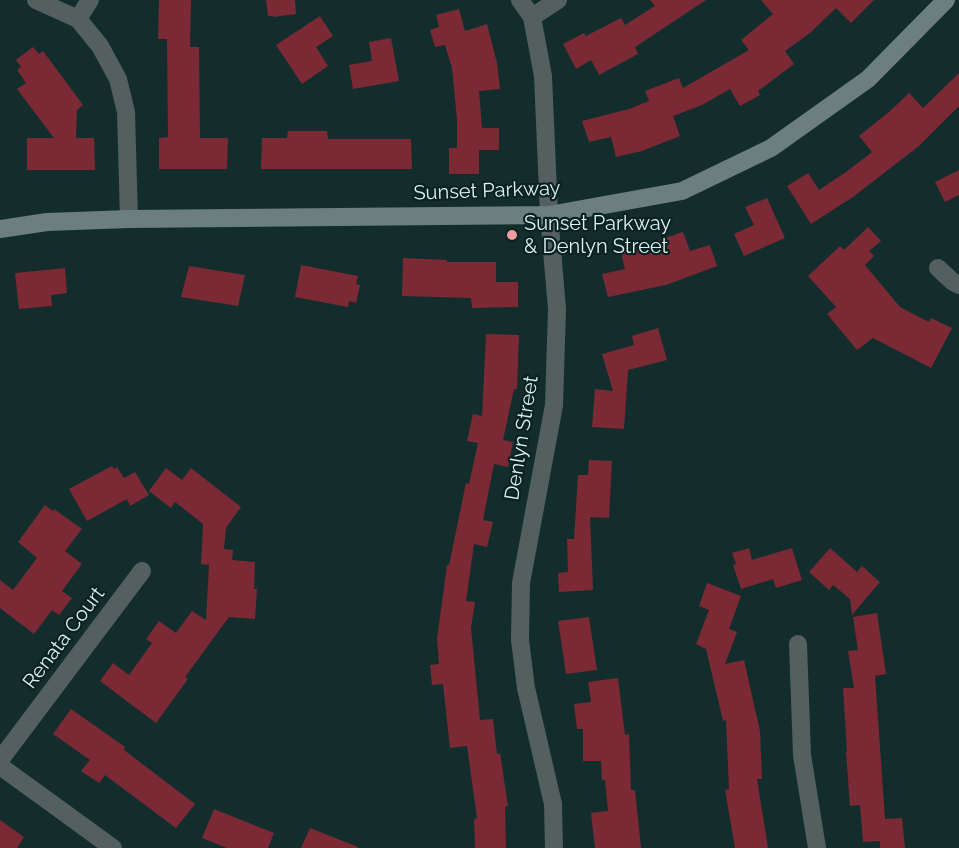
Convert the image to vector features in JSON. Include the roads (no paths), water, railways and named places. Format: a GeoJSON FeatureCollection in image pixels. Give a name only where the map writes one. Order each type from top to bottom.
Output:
{"type":"FeatureCollection","features":[{"type":"Feature","properties":{"kind":"main road","name":"Sunset Parkway"},"geometry":{"type":"LineString","coordinates":[[0,229],[47,222],[129,219],[549,214],[682,191],[771,148],[868,79],[946,0]]}},
{"type":"Feature","properties":{"kind":"street"},"geometry":{"type":"LineString","coordinates":[[36,0],[78,19],[100,46],[118,79],[126,112],[129,219]]}},
{"type":"Feature","properties":{"kind":"street"},"geometry":{"type":"LineString","coordinates":[[78,19],[90,0]]}},
{"type":"Feature","properties":{"kind":"street","name":"Denlyn Street"},"geometry":{"type":"LineString","coordinates":[[520,0],[532,18],[543,76],[549,214],[557,309],[554,405],[520,583],[520,640],[525,688],[554,804],[554,848]]}},
{"type":"Feature","properties":{"kind":"street"},"geometry":{"type":"LineString","coordinates":[[532,18],[558,0]]}},
{"type":"Feature","properties":{"kind":"street"},"geometry":{"type":"LineString","coordinates":[[938,268],[959,285]]}},
{"type":"Feature","properties":{"kind":"street","name":"Renata Court"},"geometry":{"type":"LineString","coordinates":[[0,760],[142,571]]}},
{"type":"Feature","properties":{"kind":"street"},"geometry":{"type":"LineString","coordinates":[[798,644],[802,755],[817,848]]}},
{"type":"Feature","properties":{"kind":"street"},"geometry":{"type":"LineString","coordinates":[[0,766],[112,848]]}},
{"type":"Feature","properties":{"kind":"place","name":"Sunset Parkway & Denlyn Street"},"geometry":{"type":"Point","coordinates":[512,235]}}]}
